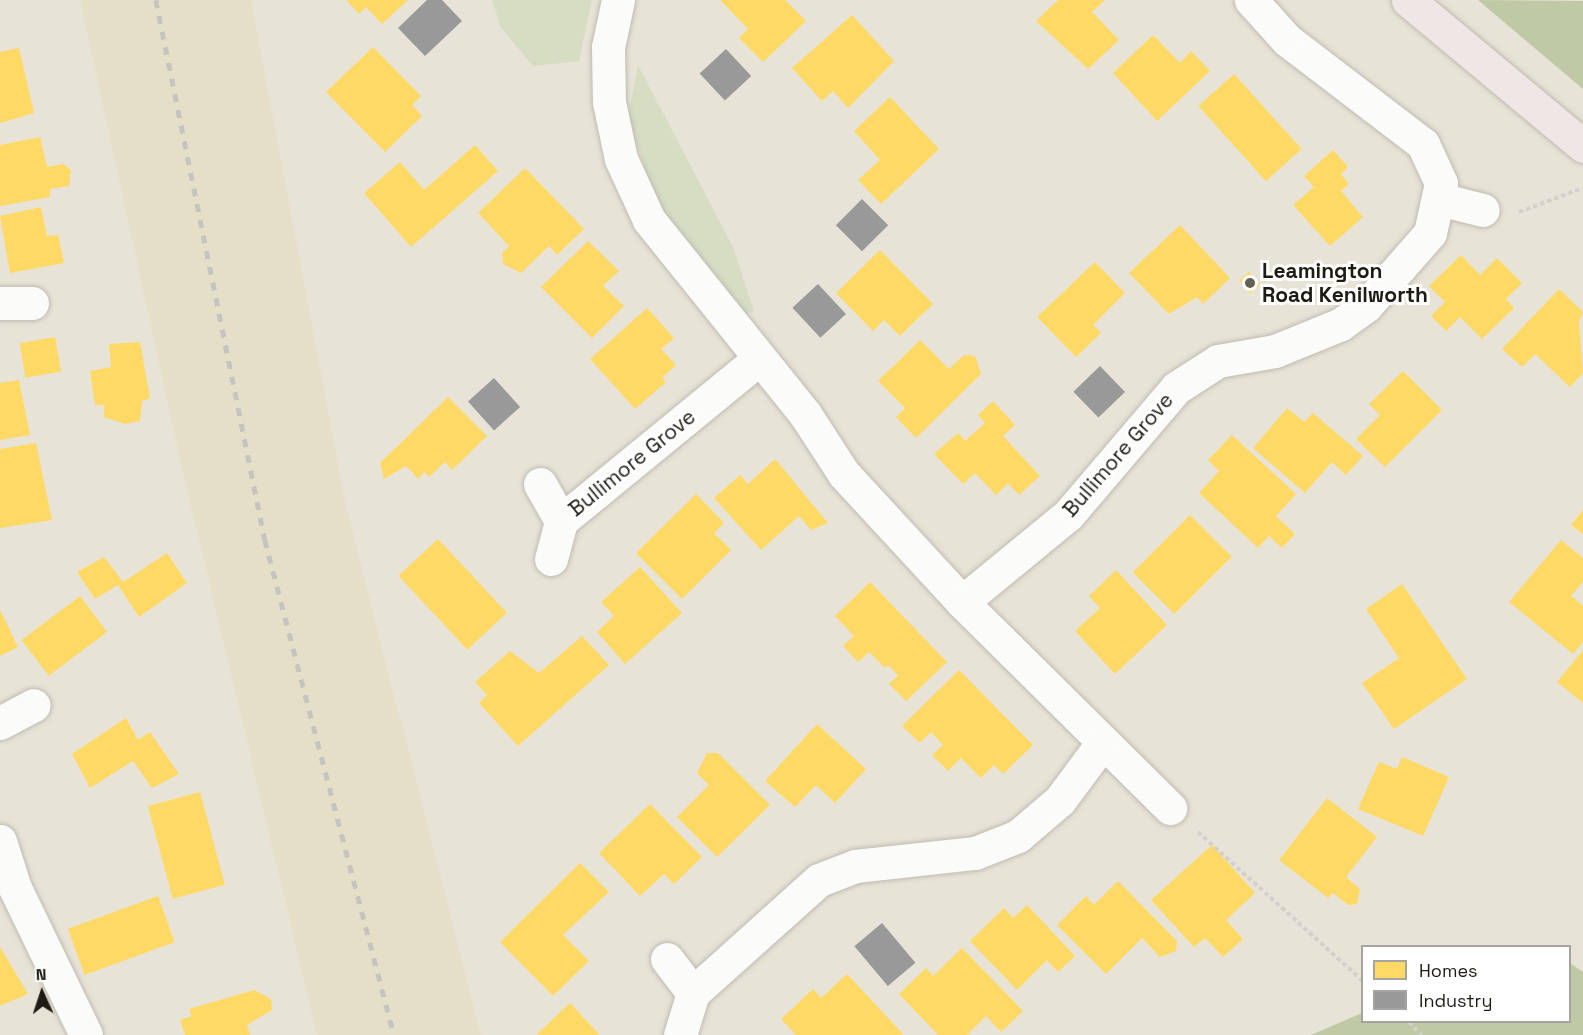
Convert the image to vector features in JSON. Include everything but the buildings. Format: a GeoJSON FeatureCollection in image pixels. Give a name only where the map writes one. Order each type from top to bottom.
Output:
{"type":"FeatureCollection","features":[{"type":"Feature","properties":{"kind":"main road"},"geometry":{"type":"LineString","coordinates":[[1407,0],[1583,146]]}},
{"type":"Feature","properties":{"kind":"street"},"geometry":{"type":"LineString","coordinates":[[618,0],[608,71],[621,159],[648,220],[670,252],[759,359],[844,474],[962,602],[1170,807]]}},
{"type":"Feature","properties":{"kind":"street","name":"Bullimore Grove"},"geometry":{"type":"LineString","coordinates":[[962,602],[1068,515],[1150,412],[1190,377],[1218,361],[1308,341],[1366,306],[1419,251],[1438,199],[1436,163],[1424,144],[1287,40],[1251,0]]}},
{"type":"Feature","properties":{"kind":"street"},"geometry":{"type":"LineString","coordinates":[[1438,199],[1495,214]]}},
{"type":"Feature","properties":{"kind":"street","name":"Bullimore Grove"},"geometry":{"type":"LineString","coordinates":[[551,559],[561,521],[759,359]]}},
{"type":"Feature","properties":{"kind":"street","name":"Bullimore Grove"},"geometry":{"type":"LineString","coordinates":[[540,484],[561,521]]}},
{"type":"Feature","properties":{"kind":"street"},"geometry":{"type":"LineString","coordinates":[[0,723],[34,705]]}},
{"type":"Feature","properties":{"kind":"street"},"geometry":{"type":"LineString","coordinates":[[680,1035],[693,993],[819,880],[855,866],[975,853],[1017,836],[1060,800],[1103,742]]}},
{"type":"Feature","properties":{"kind":"street"},"geometry":{"type":"LineString","coordinates":[[0,840],[7,890],[86,1035]]}},
{"type":"Feature","properties":{"kind":"street"},"geometry":{"type":"LineString","coordinates":[[667,959],[693,993]]}},
{"type":"Feature","properties":{"kind":"path"},"geometry":{"type":"LineString","coordinates":[[1495,214],[1583,188]]}},
{"type":"Feature","properties":{"kind":"path"},"geometry":{"type":"LineString","coordinates":[[1170,807],[1361,979]]}},
{"type":"Feature","properties":{"kind":"shaded area"},"geometry":{"type":"Polygon","coordinates":[[[80,0],[251,0],[346,506],[481,1035],[317,1035],[180,460],[80,0]]]}},
{"type":"Feature","properties":{"kind":"green space"},"geometry":{"type":"Polygon","coordinates":[[[492,0],[592,0],[579,61],[533,66],[501,28],[492,0]]]}},
{"type":"Feature","properties":{"kind":"green space"},"geometry":{"type":"Polygon","coordinates":[[[1478,0],[1583,1],[1583,89],[1478,0]]]}},
{"type":"Feature","properties":{"kind":"green space"},"geometry":{"type":"Polygon","coordinates":[[[638,65],[733,247],[754,312],[742,315],[662,219],[628,117],[638,65]]]}},
{"type":"Feature","properties":{"kind":"green space"},"geometry":{"type":"Polygon","coordinates":[[[1571,964],[1583,972],[1583,1035],[1311,1035],[1361,1013],[1361,1023],[1571,1023],[1571,964]]]}},
{"type":"Feature","properties":{"kind":"railway"},"geometry":{"type":"LineString","coordinates":[[156,0],[265,540],[394,1035]]}},
{"type":"Feature","properties":{"kind":"place","name":"Leamington Road Kenilworth"},"geometry":{"type":"Point","coordinates":[1250,283]}}]}
